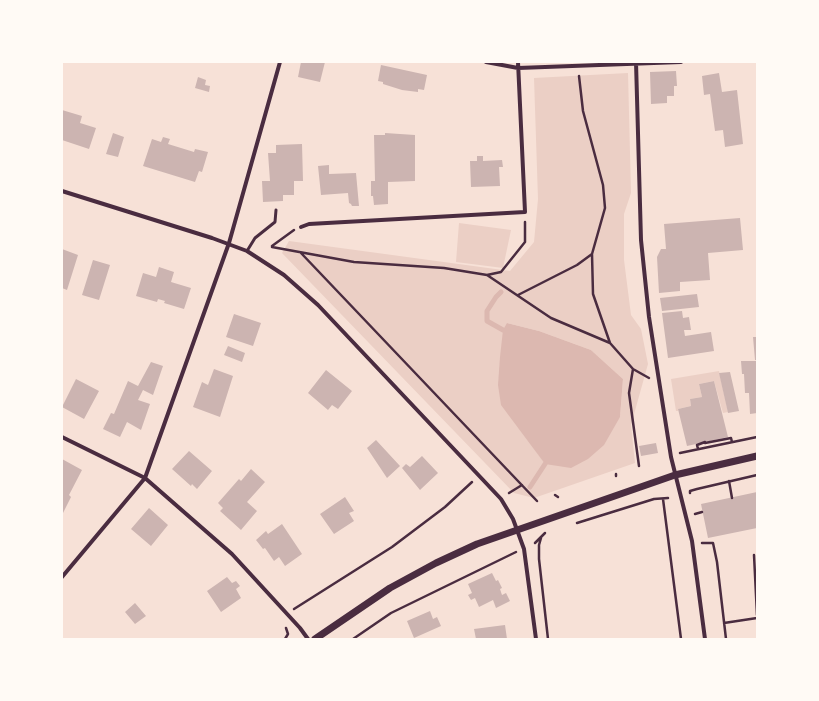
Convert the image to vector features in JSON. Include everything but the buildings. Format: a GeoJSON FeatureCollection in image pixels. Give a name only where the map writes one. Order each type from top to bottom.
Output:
{"type":"FeatureCollection","features":[{"type":"Feature","properties":{"kind":"street"},"geometry":{"type":"LineString","coordinates":[[62,577],[145,478],[229,244],[280,62]]}},
{"type":"Feature","properties":{"kind":"street"},"geometry":{"type":"LineString","coordinates":[[486,62],[518,68],[681,62]]}},
{"type":"Feature","properties":{"kind":"street"},"geometry":{"type":"LineString","coordinates":[[301,227],[309,224],[525,212],[518,62]]}},
{"type":"Feature","properties":{"kind":"street"},"geometry":{"type":"LineString","coordinates":[[636,63],[641,240],[649,317],[671,457],[692,541],[705,639]]}},
{"type":"Feature","properties":{"kind":"street"},"geometry":{"type":"LineString","coordinates":[[62,191],[229,244],[247,252],[284,275],[318,305],[501,498],[517,529],[526,558],[536,639]]}},
{"type":"Feature","properties":{"kind":"street"},"geometry":{"type":"LineString","coordinates":[[62,437],[145,478],[232,554],[308,639]]}},
{"type":"Feature","properties":{"kind":"street"},"geometry":{"type":"LineString","coordinates":[[315,639],[390,588],[436,563],[477,544],[675,475],[757,456]]}},
{"type":"Feature","properties":{"kind":"lane"},"geometry":{"type":"LineString","coordinates":[[247,252],[255,238],[275,222],[276,210]]}},
{"type":"Feature","properties":{"kind":"path"},"geometry":{"type":"LineString","coordinates":[[577,66],[583,111],[604,193],[605,208],[592,254],[593,294],[610,343],[633,369],[649,379]]}},
{"type":"Feature","properties":{"kind":"path"},"geometry":{"type":"LineString","coordinates":[[301,227],[288,233],[272,247],[354,262],[444,268],[487,275],[501,272],[525,242],[525,212]]}},
{"type":"Feature","properties":{"kind":"path"},"geometry":{"type":"LineString","coordinates":[[301,252],[537,501]]}},
{"type":"Feature","properties":{"kind":"path"},"geometry":{"type":"LineString","coordinates":[[517,295],[577,265],[592,254]]}},
{"type":"Feature","properties":{"kind":"path"},"geometry":{"type":"LineString","coordinates":[[487,275],[551,318],[610,343]]}},
{"type":"Feature","properties":{"kind":"path"},"geometry":{"type":"LineString","coordinates":[[633,369],[629,393],[639,466]]}},
{"type":"Feature","properties":{"kind":"path"},"geometry":{"type":"LineString","coordinates":[[698,449],[697,445],[705,443],[730,438],[732,442]]}},
{"type":"Feature","properties":{"kind":"path"},"geometry":{"type":"LineString","coordinates":[[680,453],[757,438]]}},
{"type":"Feature","properties":{"kind":"path"},"geometry":{"type":"LineString","coordinates":[[287,614],[392,547],[445,507],[479,475]]}},
{"type":"Feature","properties":{"kind":"path"},"geometry":{"type":"LineString","coordinates":[[692,499],[690,491],[757,475]]}},
{"type":"Feature","properties":{"kind":"path"},"geometry":{"type":"LineString","coordinates":[[729,481],[732,498]]}},
{"type":"Feature","properties":{"kind":"path"},"geometry":{"type":"LineString","coordinates":[[508,493],[522,485]]}},
{"type":"Feature","properties":{"kind":"path"},"geometry":{"type":"LineString","coordinates":[[571,525],[654,499],[668,498]]}},
{"type":"Feature","properties":{"kind":"path"},"geometry":{"type":"LineString","coordinates":[[663,499],[681,639]]}},
{"type":"Feature","properties":{"kind":"path"},"geometry":{"type":"LineString","coordinates":[[693,506],[696,521]]}},
{"type":"Feature","properties":{"kind":"path"},"geometry":{"type":"LineString","coordinates":[[695,514],[702,512]]}},
{"type":"Feature","properties":{"kind":"path"},"geometry":{"type":"LineString","coordinates":[[535,543],[548,532]]}},
{"type":"Feature","properties":{"kind":"path"},"geometry":{"type":"LineString","coordinates":[[544,534],[539,545],[539,559],[548,639]]}},
{"type":"Feature","properties":{"kind":"path"},"geometry":{"type":"LineString","coordinates":[[699,536],[701,543],[713,543],[717,562],[726,639]]}},
{"type":"Feature","properties":{"kind":"path"},"geometry":{"type":"LineString","coordinates":[[353,639],[391,613],[518,551]]}},
{"type":"Feature","properties":{"kind":"path"},"geometry":{"type":"LineString","coordinates":[[724,622],[757,617],[754,555]]}},
{"type":"Feature","properties":{"kind":"shaded area"},"geometry":{"type":"Polygon","coordinates":[[[628,73],[631,193],[624,214],[624,260],[631,315],[641,329],[648,364],[631,425],[635,463],[534,498],[514,493],[282,253],[289,241],[510,271],[534,242],[538,199],[534,78],[628,73]],[[507,323],[537,452],[545,464],[620,417],[623,379],[591,350],[539,331],[507,323]]]}},
{"type":"Feature","properties":{"kind":"shaded area"},"geometry":{"type":"Polygon","coordinates":[[[459,223],[511,230],[503,268],[456,262],[459,223]]]}},
{"type":"Feature","properties":{"kind":"shaded area"},"geometry":{"type":"Polygon","coordinates":[[[507,323],[539,331],[591,350],[623,379],[620,417],[604,445],[588,459],[571,468],[545,464],[501,405],[498,385],[500,357],[503,330],[507,323]]]}},
{"type":"Feature","properties":{"kind":"shaded area"},"geometry":{"type":"Polygon","coordinates":[[[719,371],[728,412],[723,413],[714,381],[699,384],[702,397],[690,399],[691,406],[678,409],[678,411],[676,411],[671,379],[719,371]]]}},
{"type":"Feature","properties":{"kind":"waterway"},"geometry":{"type":"LineString","coordinates":[[501,292],[487,311],[487,321],[503,330]]}},
{"type":"Feature","properties":{"kind":"waterway"},"geometry":{"type":"LineString","coordinates":[[530,487],[545,464]]}}]}
